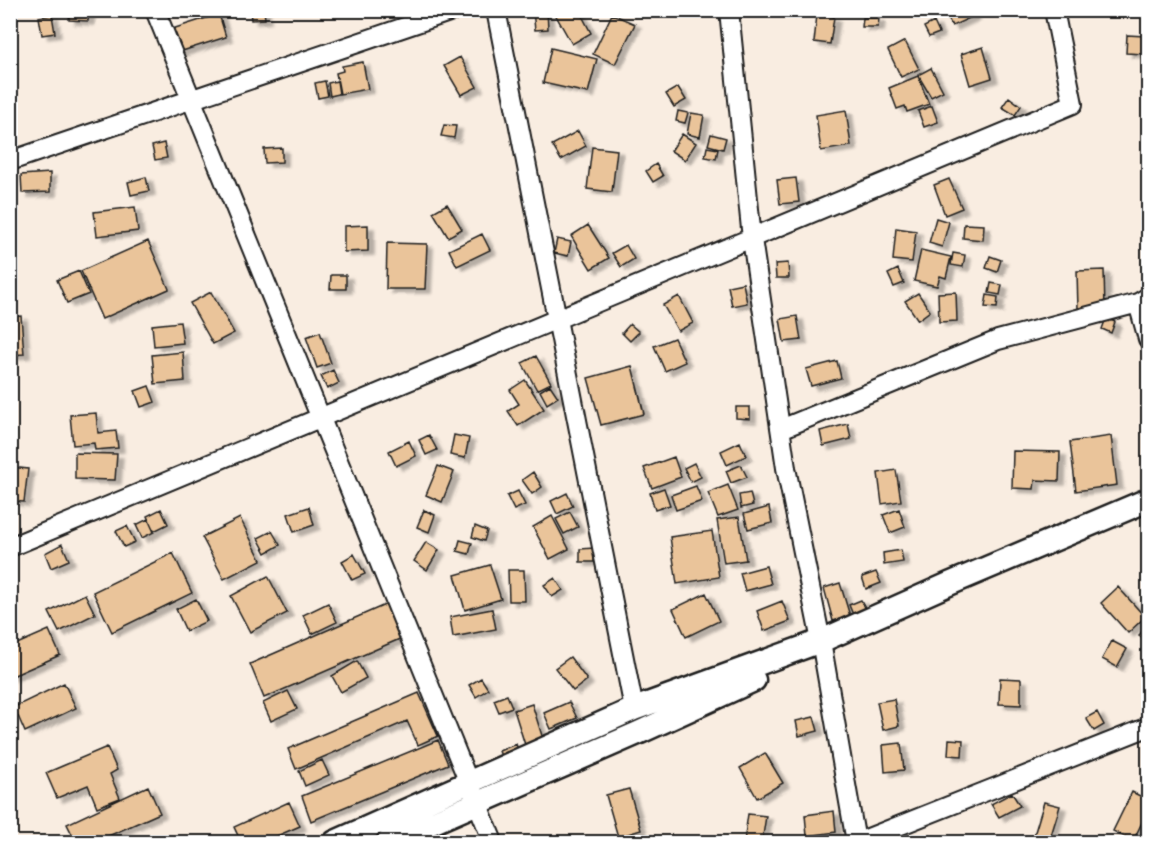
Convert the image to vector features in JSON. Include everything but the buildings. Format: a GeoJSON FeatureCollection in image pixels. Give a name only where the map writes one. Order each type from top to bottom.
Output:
{"type":"FeatureCollection","features":[{"type":"Feature","properties":{"kind":"street"},"geometry":{"type":"LineString","coordinates":[[155,10],[494,843]]}},
{"type":"Feature","properties":{"kind":"street"},"geometry":{"type":"LineString","coordinates":[[10,160],[455,10]]}},
{"type":"Feature","properties":{"kind":"street"},"geometry":{"type":"LineString","coordinates":[[496,10],[634,709]]}},
{"type":"Feature","properties":{"kind":"street"},"geometry":{"type":"LineString","coordinates":[[729,10],[752,239],[786,468],[857,843],[1149,727]]}},
{"type":"Feature","properties":{"kind":"street"},"geometry":{"type":"LineString","coordinates":[[10,547],[1073,105],[1054,10]]}},
{"type":"Feature","properties":{"kind":"street"},"geometry":{"type":"LineString","coordinates":[[781,429],[998,340],[1143,300],[1149,339]]}},
{"type":"Feature","properties":{"kind":"street"},"geometry":{"type":"LineString","coordinates":[[388,843],[627,738],[949,584],[1149,500]]}},
{"type":"Feature","properties":{"kind":"street"},"geometry":{"type":"LineString","coordinates":[[335,843],[634,709],[821,645],[1149,516]]}}]}
